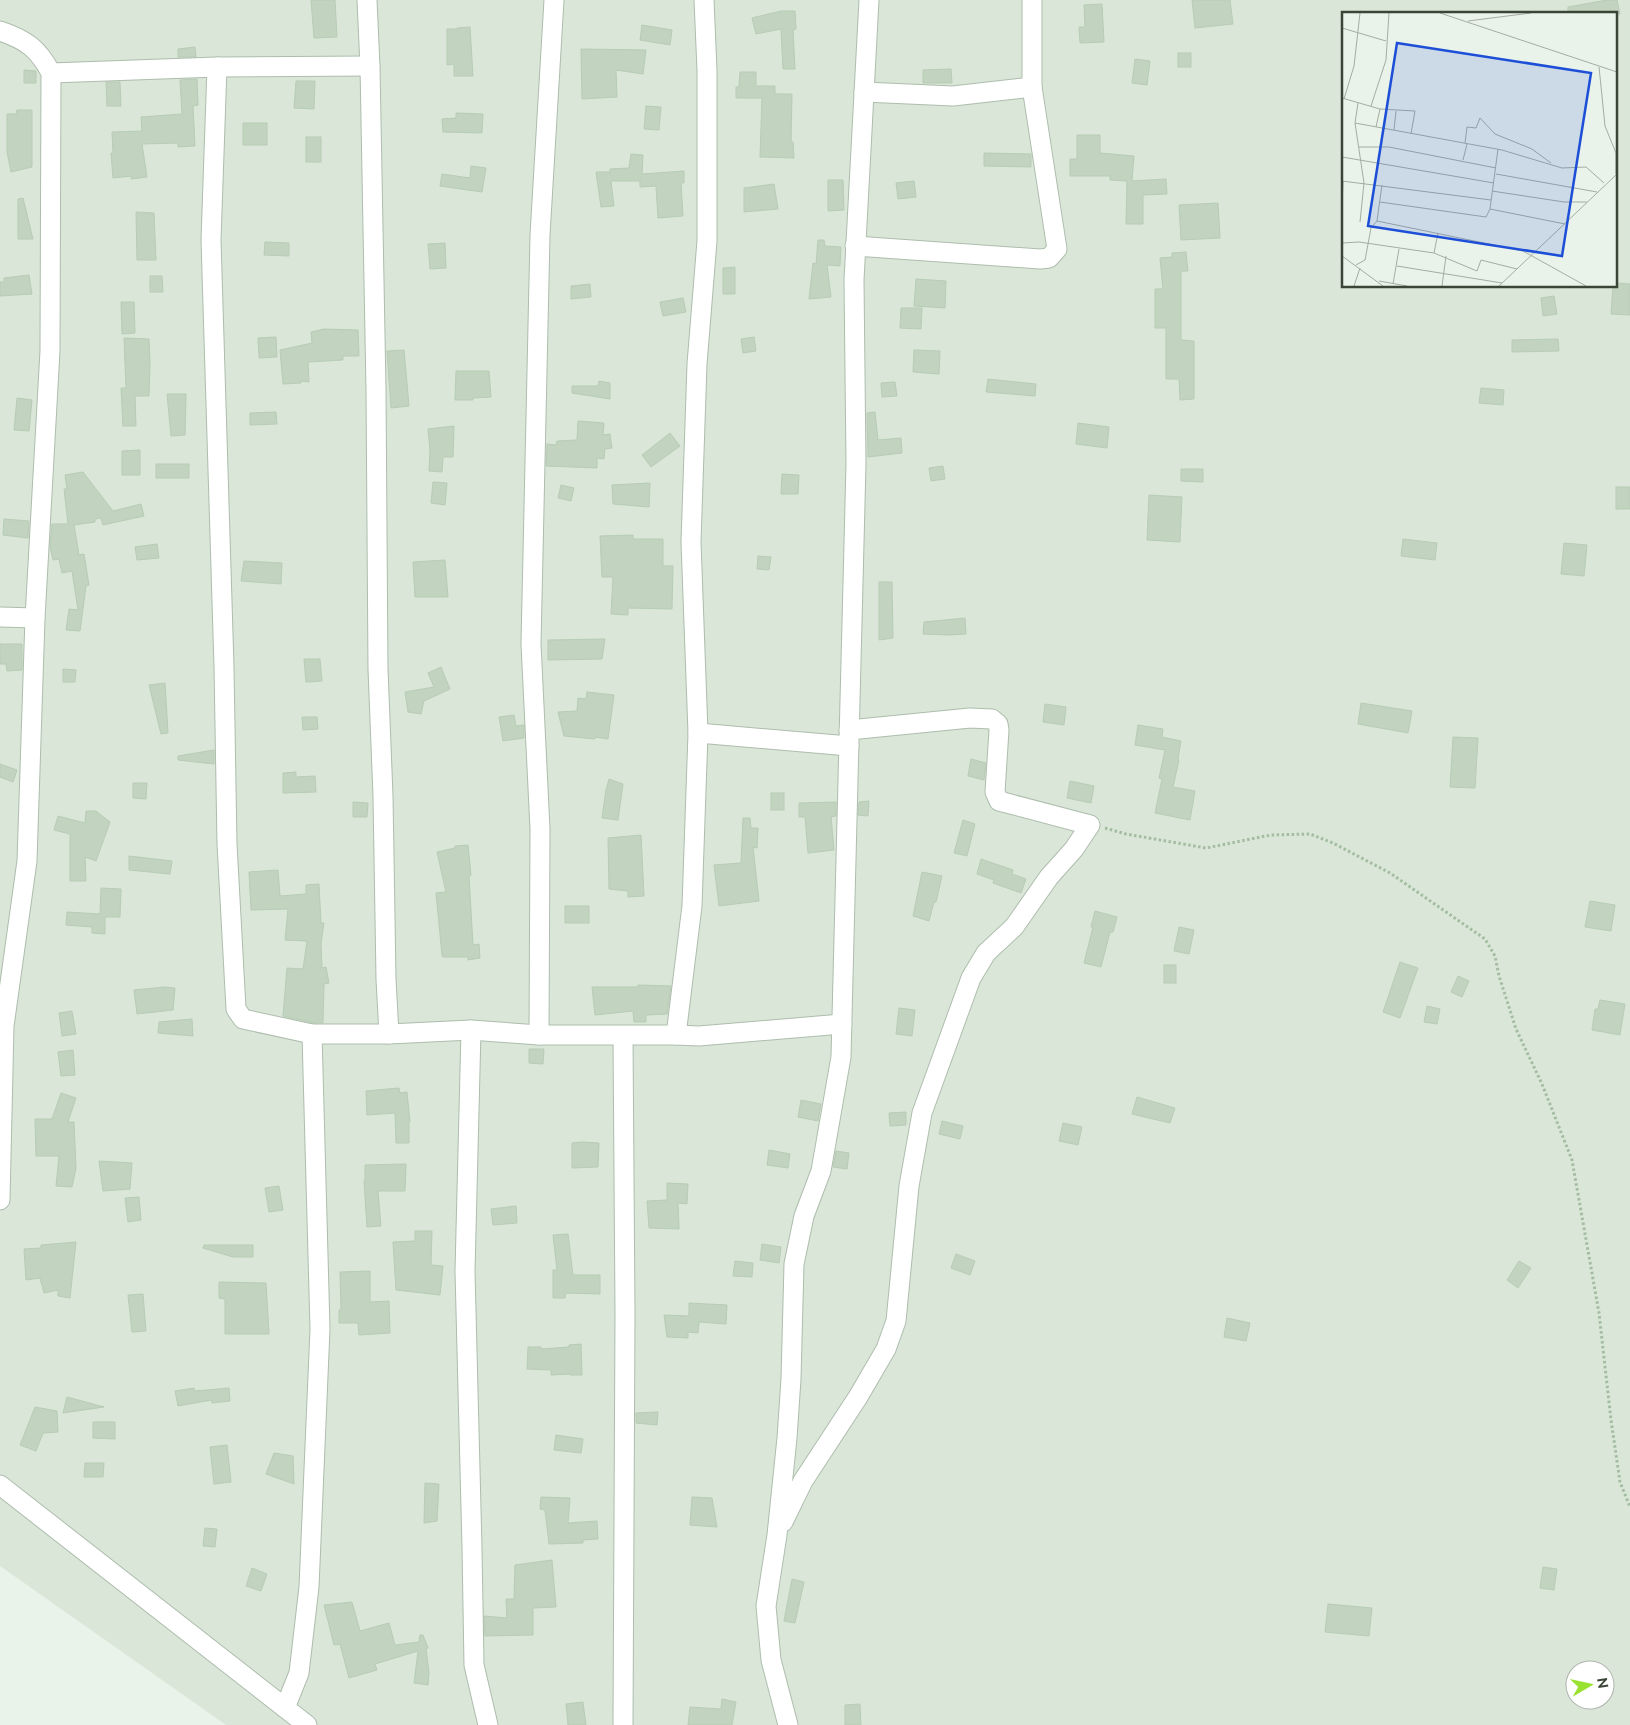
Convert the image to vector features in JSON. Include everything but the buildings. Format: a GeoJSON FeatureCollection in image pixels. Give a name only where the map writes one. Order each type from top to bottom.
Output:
{"type":"FeatureCollection","features":[{"type":"Feature","properties":{"kind":"street"},"geometry":{"type":"LineString","coordinates":[[367,0],[376,379],[378,670],[389,1034]]}},
{"type":"Feature","properties":{"kind":"street"},"geometry":{"type":"LineString","coordinates":[[540,1035],[540,829],[532,624],[540,236],[554,0]]}},
{"type":"Feature","properties":{"kind":"street"},"geometry":{"type":"LineString","coordinates":[[676,1035],[692,906],[698,733],[691,542],[697,364],[707,241],[707,70],[704,0]]}},
{"type":"Feature","properties":{"kind":"street"},"geometry":{"type":"LineString","coordinates":[[788,1725],[771,1660],[766,1606],[777,1535],[791,1379],[794,1264],[804,1216],[822,1171],[842,1057],[856,464],[854,280],[869,0]]}},
{"type":"Feature","properties":{"kind":"street"},"geometry":{"type":"LineString","coordinates":[[855,246],[1040,259],[1050,258],[1057,249],[1032,87],[1032,0]]}},
{"type":"Feature","properties":{"kind":"street"},"geometry":{"type":"LineString","coordinates":[[0,31],[32,46],[43,58],[51,73],[50,351],[35,618],[27,861],[4,1026],[0,1200]]}},
{"type":"Feature","properties":{"kind":"street"},"geometry":{"type":"LineString","coordinates":[[51,73],[217,67],[370,66]]}},
{"type":"Feature","properties":{"kind":"street"},"geometry":{"type":"LineString","coordinates":[[217,67],[211,240],[224,667],[227,844],[236,1009],[243,1019],[312,1034],[389,1034],[471,1030],[540,1035],[699,1036],[842,1024]]}},
{"type":"Feature","properties":{"kind":"street"},"geometry":{"type":"LineString","coordinates":[[864,92],[953,96],[1032,87]]}},
{"type":"Feature","properties":{"kind":"street"},"geometry":{"type":"LineString","coordinates":[[0,617],[35,618]]}},
{"type":"Feature","properties":{"kind":"street"},"geometry":{"type":"LineString","coordinates":[[698,733],[849,738],[970,718],[992,720],[998,724],[999,730],[995,792],[999,801],[1090,825],[1074,849],[1050,877],[1014,927],[986,953],[971,978],[922,1113],[909,1186],[896,1322],[886,1349],[858,1397],[803,1482],[777,1535]]}},
{"type":"Feature","properties":{"kind":"street"},"geometry":{"type":"LineString","coordinates":[[471,1030],[465,1271],[474,1665],[488,1725]]}},
{"type":"Feature","properties":{"kind":"street"},"geometry":{"type":"LineString","coordinates":[[286,1708],[299,1674],[309,1588],[320,1339],[312,1034]]}},
{"type":"Feature","properties":{"kind":"street"},"geometry":{"type":"LineString","coordinates":[[623,1036],[625,1314],[624,1725]]}},
{"type":"Feature","properties":{"kind":"street"},"geometry":{"type":"LineString","coordinates":[[0,1485],[307,1725]]}},
{"type":"Feature","properties":{"kind":"path"},"geometry":{"type":"LineString","coordinates":[[1090,825],[1126,834],[1206,848],[1271,835],[1310,834],[1333,843],[1390,873],[1485,939],[1495,956],[1499,976],[1516,1029],[1542,1084],[1572,1160],[1599,1312],[1620,1482],[1630,1507]]}},
{"type":"Feature","properties":{"kind":"shaded area"},"geometry":{"type":"Polygon","coordinates":[[[0,0],[1630,0],[1630,1725],[226,1725],[0,1566],[0,0]]]}}]}
